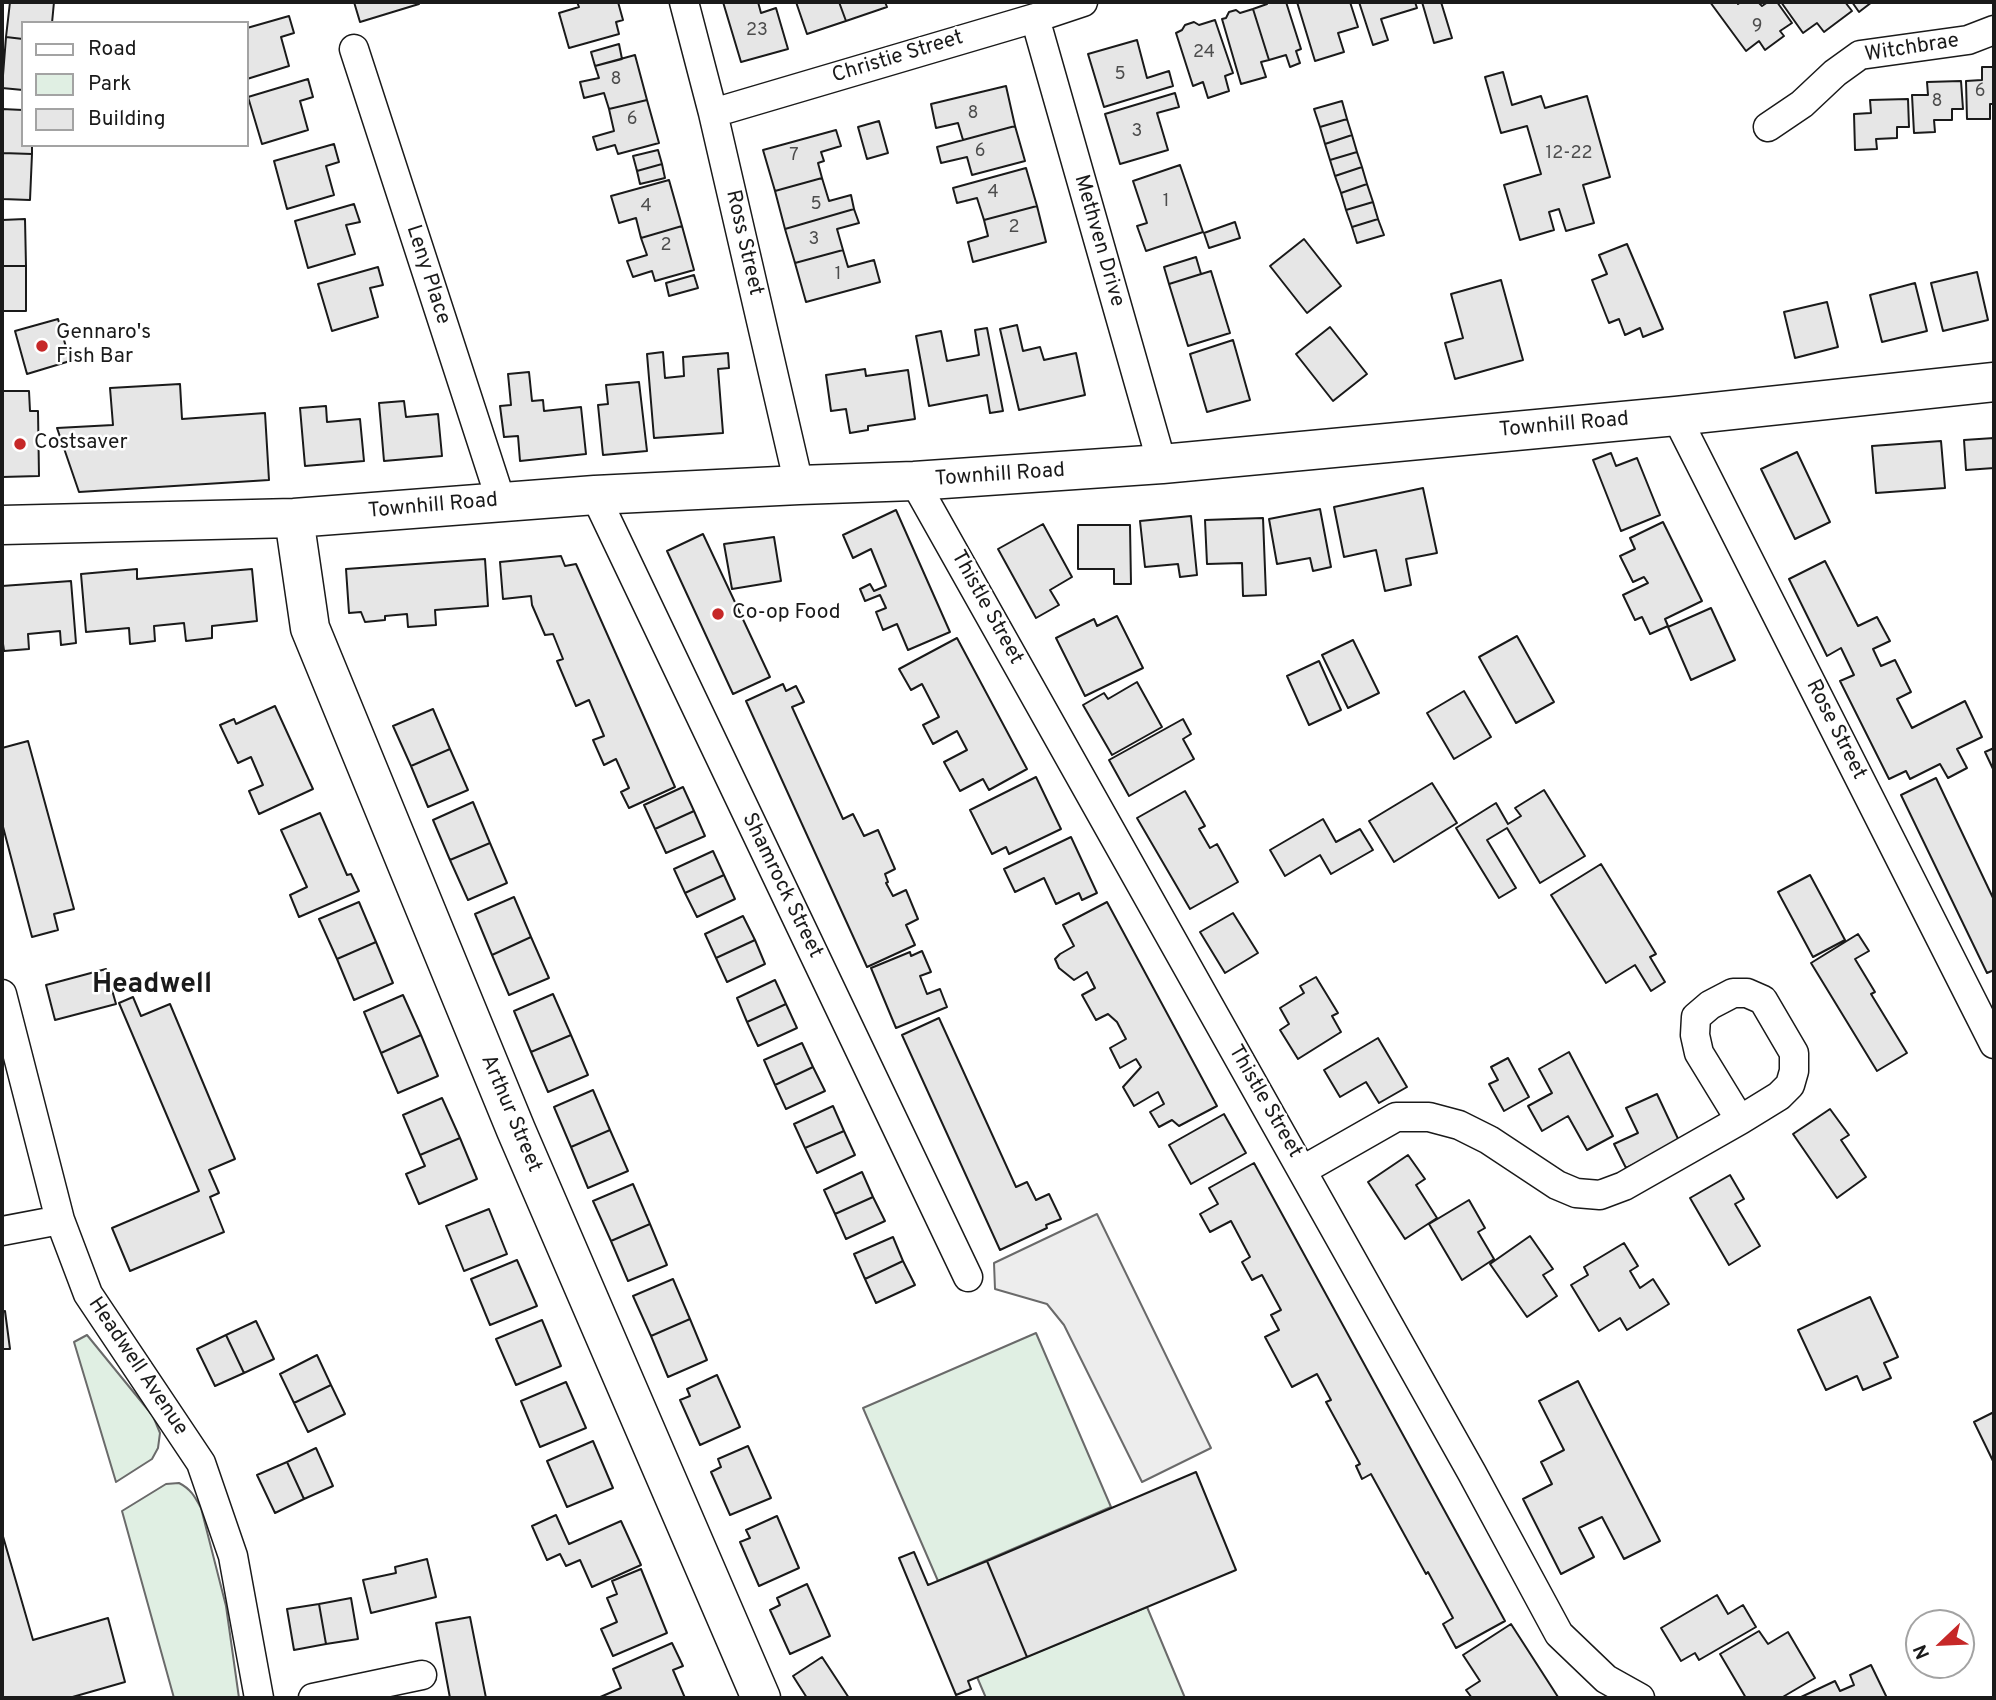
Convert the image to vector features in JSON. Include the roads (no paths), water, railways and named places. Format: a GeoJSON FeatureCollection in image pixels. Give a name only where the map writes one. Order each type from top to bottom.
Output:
{"type":"FeatureCollection","features":[{"type":"Feature","properties":{"kind":"street","name":"Ross Street"},"geometry":{"type":"LineString","coordinates":[[684,2],[713,113],[799,485]]}},
{"type":"Feature","properties":{"kind":"street","name":"Christie Street"},"geometry":{"type":"LineString","coordinates":[[713,113],[1083,2]]}},
{"type":"Feature","properties":{"kind":"street","name":"Methven Drive"},"geometry":{"type":"LineString","coordinates":[[1035,18],[1162,464]]}},
{"type":"Feature","properties":{"kind":"street","name":"Witchbrae"},"geometry":{"type":"LineString","coordinates":[[1769,127],[1802,104],[1835,73],[1860,55],[1968,40],[1994,30]]}},
{"type":"Feature","properties":{"kind":"street","name":"Leny Place"},"geometry":{"type":"LineString","coordinates":[[354,49],[501,501]]}},
{"type":"Feature","properties":{"kind":"street","name":"Townhill Road"},"geometry":{"type":"LineString","coordinates":[[2,525],[294,518],[594,495],[914,481],[1162,464],[1676,416],[1994,382]]}},
{"type":"Feature","properties":{"kind":"street","name":"Rose Street"},"geometry":{"type":"LineString","coordinates":[[1676,416],[1994,1044]]}},
{"type":"Feature","properties":{"kind":"street","name":"Thistle Street"},"geometry":{"type":"LineString","coordinates":[[914,481],[1303,1170],[1559,1634],[1606,1679],[1640,1698]]}},
{"type":"Feature","properties":{"kind":"street","name":"Shamrock Street"},"geometry":{"type":"LineString","coordinates":[[594,495],[968,1276]]}},
{"type":"Feature","properties":{"kind":"street","name":"Arthur Street"},"geometry":{"type":"LineString","coordinates":[[294,518],[310,628],[516,1130],[761,1698]]}},
{"type":"Feature","properties":{"kind":"street","name":"Headwell Avenue"},"geometry":{"type":"LineString","coordinates":[[2,994],[60,1220],[88,1294],[201,1463],[233,1556],[259,1698]]}},
{"type":"Feature","properties":{"kind":"street"},"geometry":{"type":"LineString","coordinates":[[1303,1170],[1396,1117],[1429,1117],[1459,1125],[1489,1140],[1557,1185],[1576,1193],[1600,1195],[1624,1186],[1740,1120]]}},
{"type":"Feature","properties":{"kind":"street"},"geometry":{"type":"LineString","coordinates":[[2,1231],[60,1220]]}},
{"type":"Feature","properties":{"kind":"street"},"geometry":{"type":"LineString","coordinates":[[313,1698],[422,1675]]}},
{"type":"Feature","properties":{"kind":"place","name":"Gennaro's Fish Bar"},"geometry":{"type":"Point","coordinates":[42,346]}},
{"type":"Feature","properties":{"kind":"place","name":"Costsaver"},"geometry":{"type":"Point","coordinates":[20,444]}},
{"type":"Feature","properties":{"kind":"place","name":"Co-op Food"},"geometry":{"type":"Point","coordinates":[718,614]}},
{"type":"Feature","properties":{"kind":"district","name":"Headwell"},"geometry":{"type":"Point","coordinates":[152,986]}}]}
